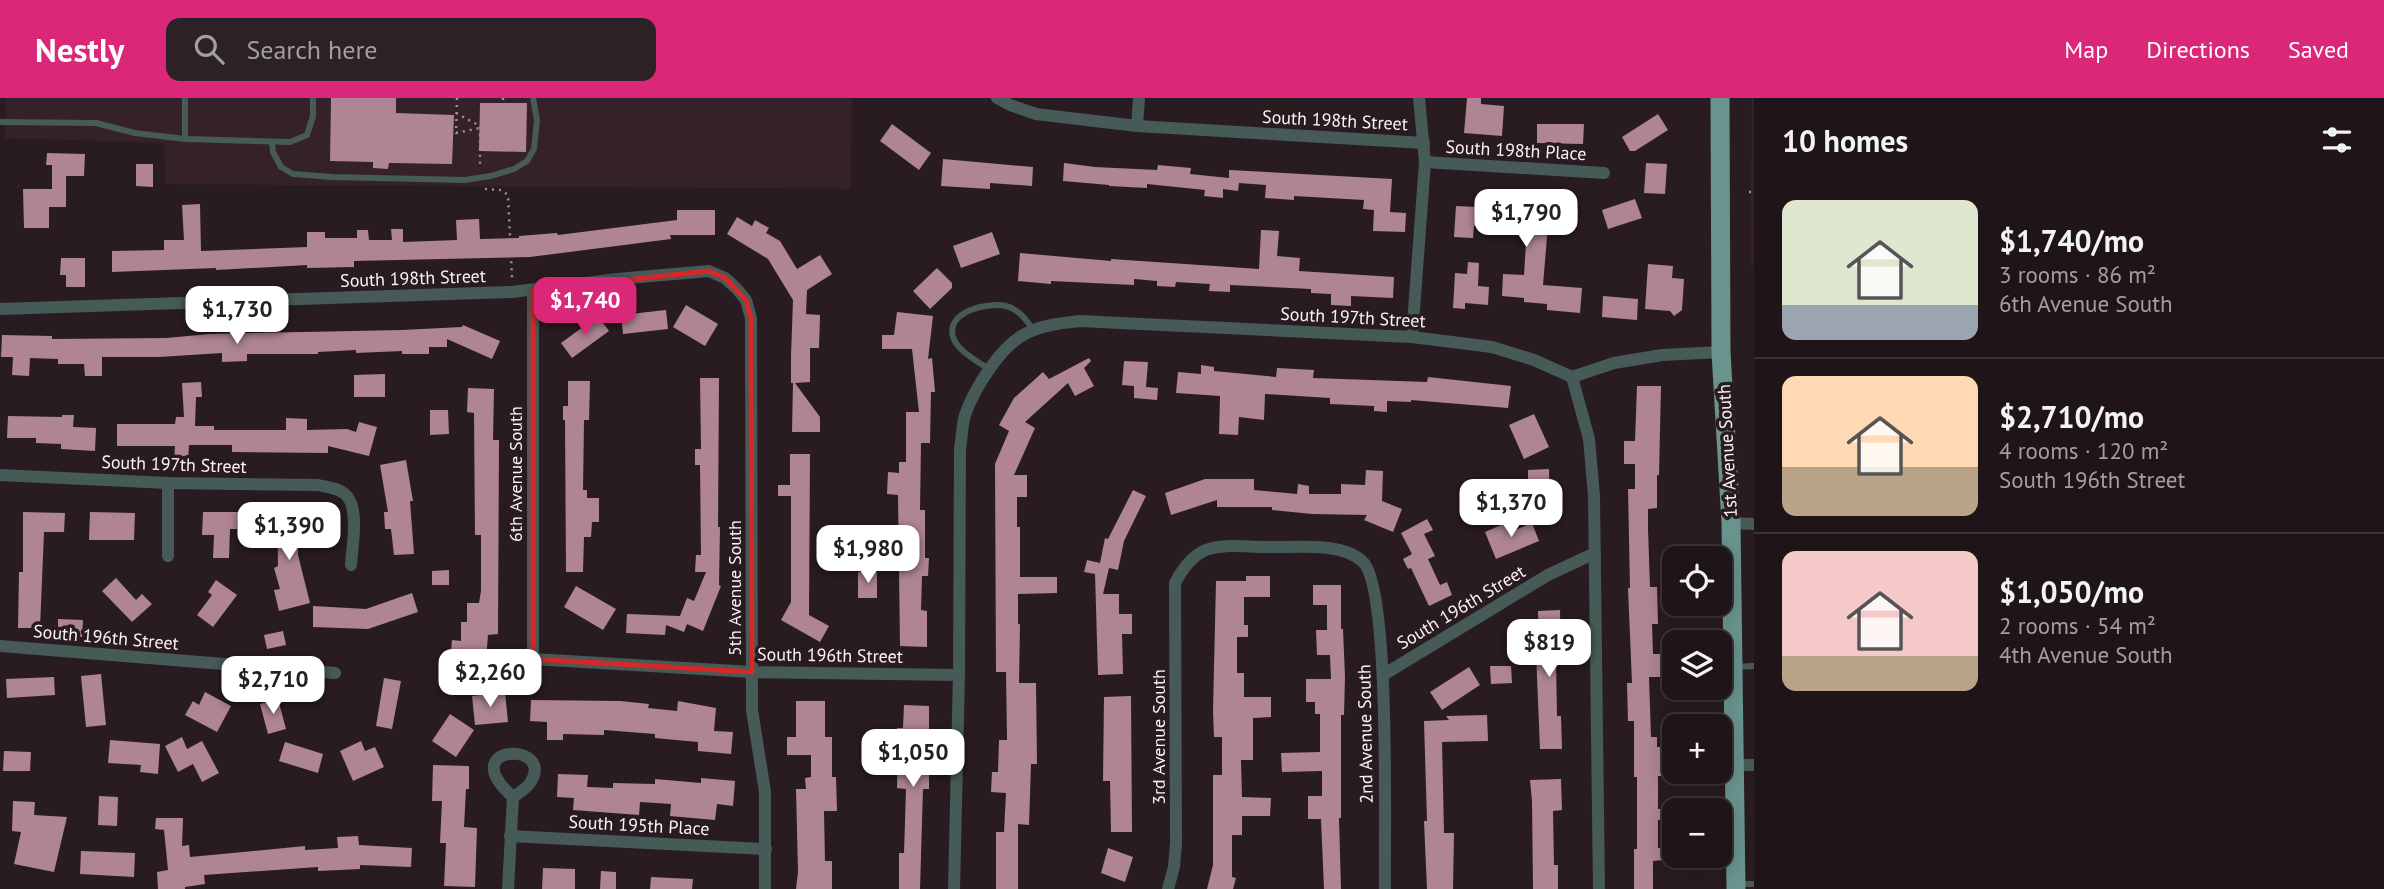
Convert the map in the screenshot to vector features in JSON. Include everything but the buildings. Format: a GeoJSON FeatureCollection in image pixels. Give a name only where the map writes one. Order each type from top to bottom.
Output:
{"type":"FeatureCollection","features":[{"type":"Feature","properties":{"kind":"main road","name":"1st Avenue South"},"geometry":{"type":"LineString","coordinates":[[1720,98],[1721,352],[1731,523],[1733,667],[1744,765],[1742,886]]}},
{"type":"Feature","properties":{"kind":"street","name":"South 198th Street"},"geometry":{"type":"LineString","coordinates":[[997,98],[1036,114],[1137,126],[1424,143]]}},
{"type":"Feature","properties":{"kind":"street"},"geometry":{"type":"LineString","coordinates":[[1137,126],[1139,98]]}},
{"type":"Feature","properties":{"kind":"street"},"geometry":{"type":"LineString","coordinates":[[1412,337],[1426,162],[1419,98]]}},
{"type":"Feature","properties":{"kind":"street","name":"South 198th Place"},"geometry":{"type":"LineString","coordinates":[[1426,162],[1604,173]]}},
{"type":"Feature","properties":{"kind":"street","name":"South 198th Street"},"geometry":{"type":"LineString","coordinates":[[0,309],[512,292],[709,271],[725,278],[737,289]]}},
{"type":"Feature","properties":{"kind":"street","name":"5th Avenue South"},"geometry":{"type":"LineString","coordinates":[[737,289],[746,300],[751,318],[752,710],[765,792],[765,889]]}},
{"type":"Feature","properties":{"kind":"street","name":"6th Avenue South"},"geometry":{"type":"LineString","coordinates":[[533,290],[533,659]]}},
{"type":"Feature","properties":{"kind":"street","name":"South 197th Street"},"geometry":{"type":"LineString","coordinates":[[954,889],[960,448],[964,416],[979,386],[1010,345],[1024,334],[1050,325],[1080,321],[1412,337],[1492,347],[1534,360],[1572,377]]}},
{"type":"Feature","properties":{"kind":"street"},"geometry":{"type":"LineString","coordinates":[[1599,889],[1594,496],[1589,439],[1572,377],[1614,363],[1662,355],[1721,352]]}},
{"type":"Feature","properties":{"kind":"street","name":"South 197th Street"},"geometry":{"type":"LineString","coordinates":[[0,475],[318,485],[333,488],[345,494],[354,517],[351,565]]}},
{"type":"Feature","properties":{"kind":"street"},"geometry":{"type":"LineString","coordinates":[[167,556],[168,482]]}},
{"type":"Feature","properties":{"kind":"street"},"geometry":{"type":"LineString","coordinates":[[1731,523],[1754,524]]}},
{"type":"Feature","properties":{"kind":"street","name":"2nd Avenue South"},"geometry":{"type":"LineString","coordinates":[[1175,583],[1184,566],[1196,554],[1212,547],[1338,549],[1356,556],[1366,564],[1377,602],[1383,675],[1385,889]]}},
{"type":"Feature","properties":{"kind":"street","name":"South 196th Street"},"geometry":{"type":"LineString","coordinates":[[1383,675],[1548,575],[1595,553]]}},
{"type":"Feature","properties":{"kind":"street","name":"3rd Avenue South"},"geometry":{"type":"LineString","coordinates":[[1168,889],[1174,867],[1176,843],[1175,583]]}},
{"type":"Feature","properties":{"kind":"street","name":"South 196th Street"},"geometry":{"type":"LineString","coordinates":[[0,646],[335,673]]}},
{"type":"Feature","properties":{"kind":"street","name":"South 196th Street"},"geometry":{"type":"LineString","coordinates":[[533,659],[752,672],[959,675]]}},
{"type":"Feature","properties":{"kind":"street"},"geometry":{"type":"LineString","coordinates":[[508,889],[513,797]]}},
{"type":"Feature","properties":{"kind":"street","name":"South 195th Place"},"geometry":{"type":"LineString","coordinates":[[510,836],[766,849]]}},
{"type":"Feature","properties":{"kind":"lane"},"geometry":{"type":"LineString","coordinates":[[185,98],[185,139]]}},
{"type":"Feature","properties":{"kind":"lane"},"geometry":{"type":"LineString","coordinates":[[0,122],[96,123],[135,133],[185,139],[290,142],[307,135],[313,116],[313,98]]}},
{"type":"Feature","properties":{"kind":"lane"},"geometry":{"type":"LineString","coordinates":[[272,142],[281,167],[293,174],[465,180],[480,178],[514,169],[527,161],[534,149],[537,120],[533,98]]}},
{"type":"Feature","properties":{"kind":"lane"},"geometry":{"type":"LineString","coordinates":[[990,370],[959,346],[953,337],[954,324],[960,317],[983,306],[1008,306],[1022,314],[1034,331]]}},
{"type":"Feature","properties":{"kind":"lane"},"geometry":{"type":"LineString","coordinates":[[1733,667],[1754,666]]}},
{"type":"Feature","properties":{"kind":"path"},"geometry":{"type":"LineString","coordinates":[[457,98],[456,133],[480,128]]}},
{"type":"Feature","properties":{"kind":"path"},"geometry":{"type":"LineString","coordinates":[[456,113],[480,126],[480,178],[483,188],[506,191],[508,195],[512,292]]}},
{"type":"Feature","properties":{"kind":"highlighted area"},"geometry":{"type":"Polygon","coordinates":[[[709,271],[725,278],[746,300],[751,318],[752,672],[533,659],[533,290],[709,271]]]}},
{"type":"Feature","properties":{"kind":"shaded area"},"geometry":{"type":"Polygon","coordinates":[[[6,98],[852,98],[851,189],[165,184],[164,143],[5,138],[6,98]]]}},
{"type":"Feature","properties":{"kind":"shaded area"},"geometry":{"type":"Polygon","coordinates":[[[1752,98],[1754,266],[1750,266],[1752,98]]]}}]}
